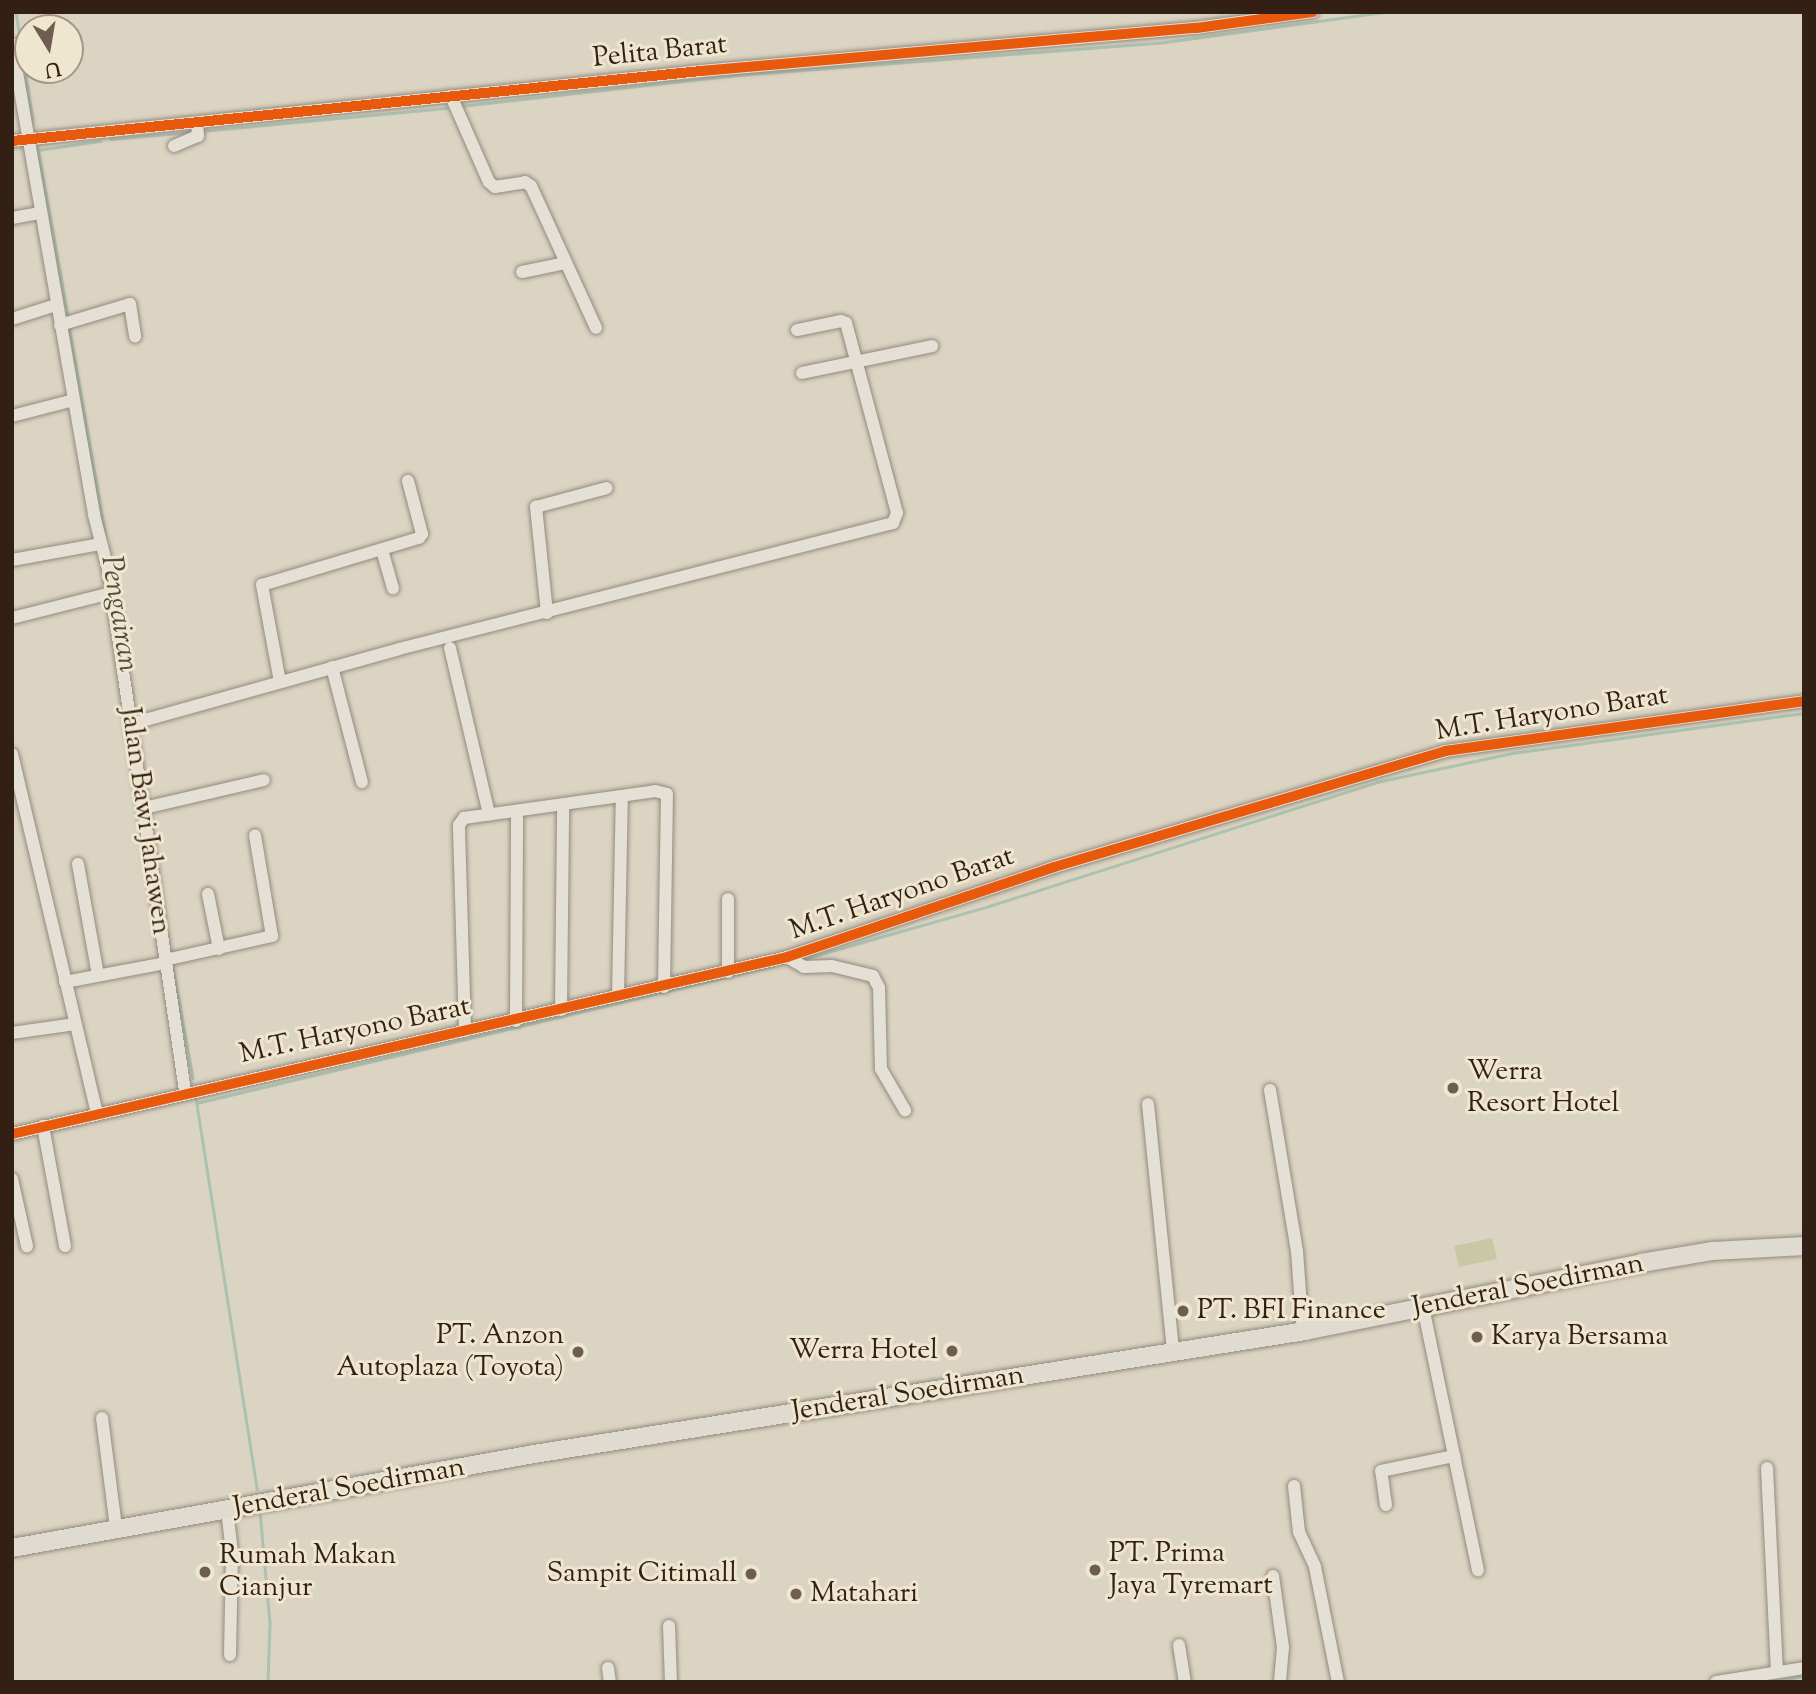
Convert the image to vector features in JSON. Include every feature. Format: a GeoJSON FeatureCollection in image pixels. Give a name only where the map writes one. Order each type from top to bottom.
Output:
{"type":"FeatureCollection","features":[{"type":"Feature","properties":{"kind":"highway","name":"Jenderal Soedirman"},"geometry":{"type":"LineString","coordinates":[[1172,1347],[1651,1251],[1713,1242],[1804,1237]]}},
{"type":"Feature","properties":{"kind":"highway","name":"Jenderal Soedirman"},"geometry":{"type":"LineString","coordinates":[[12,1538],[819,1402],[1423,1307],[1688,1255],[1804,1246]]}},
{"type":"Feature","properties":{"kind":"highway","name":"Jenderal Soedirman"},"geometry":{"type":"LineString","coordinates":[[12,1548],[227,1510],[391,1475]]}},
{"type":"Feature","properties":{"kind":"street","name":"Pelita Barat"},"geometry":{"type":"LineString","coordinates":[[12,141],[450,96],[1196,28],[1313,12]]}},
{"type":"Feature","properties":{"kind":"street","name":"Jalan Bawi Jahawen"},"geometry":{"type":"LineString","coordinates":[[12,44],[30,138],[56,305],[111,593],[185,1091]]}},
{"type":"Feature","properties":{"kind":"street"},"geometry":{"type":"LineString","coordinates":[[450,96],[489,182],[495,187],[529,184],[596,328]]}},
{"type":"Feature","properties":{"kind":"street"},"geometry":{"type":"LineString","coordinates":[[174,146],[198,136],[197,123]]}},
{"type":"Feature","properties":{"kind":"street"},"geometry":{"type":"LineString","coordinates":[[12,218],[41,213]]}},
{"type":"Feature","properties":{"kind":"street"},"geometry":{"type":"LineString","coordinates":[[522,272],[566,262]]}},
{"type":"Feature","properties":{"kind":"street"},"geometry":{"type":"LineString","coordinates":[[60,325],[130,304],[135,337]]}},
{"type":"Feature","properties":{"kind":"street"},"geometry":{"type":"LineString","coordinates":[[12,319],[56,305]]}},
{"type":"Feature","properties":{"kind":"street"},"geometry":{"type":"LineString","coordinates":[[131,724],[332,667],[896,521],[844,321],[797,330]]}},
{"type":"Feature","properties":{"kind":"street"},"geometry":{"type":"LineString","coordinates":[[802,373],[932,346]]}},
{"type":"Feature","properties":{"kind":"street"},"geometry":{"type":"LineString","coordinates":[[12,416],[74,400]]}},
{"type":"Feature","properties":{"kind":"street"},"geometry":{"type":"LineString","coordinates":[[280,682],[262,585],[382,550],[422,534],[408,481]]}},
{"type":"Feature","properties":{"kind":"street"},"geometry":{"type":"LineString","coordinates":[[547,613],[536,508],[607,488]]}},
{"type":"Feature","properties":{"kind":"street"},"geometry":{"type":"LineString","coordinates":[[12,560],[100,544]]}},
{"type":"Feature","properties":{"kind":"street"},"geometry":{"type":"LineString","coordinates":[[382,550],[393,588]]}},
{"type":"Feature","properties":{"kind":"street"},"geometry":{"type":"LineString","coordinates":[[12,618],[111,593]]}},
{"type":"Feature","properties":{"kind":"street"},"geometry":{"type":"LineString","coordinates":[[450,648],[489,814]]}},
{"type":"Feature","properties":{"kind":"street"},"geometry":{"type":"LineString","coordinates":[[332,667],[362,782]]}},
{"type":"Feature","properties":{"kind":"street","name":"M.T. Haryono Barat"},"geometry":{"type":"LineString","coordinates":[[12,1134],[185,1091],[516,1021],[786,957],[1054,867],[1445,751],[1804,701]]}},
{"type":"Feature","properties":{"kind":"street"},"geometry":{"type":"LineString","coordinates":[[12,754],[97,1113]]}},
{"type":"Feature","properties":{"kind":"street"},"geometry":{"type":"LineString","coordinates":[[144,808],[264,780]]}},
{"type":"Feature","properties":{"kind":"street"},"geometry":{"type":"LineString","coordinates":[[465,1031],[459,825],[464,818],[662,791],[668,800],[664,986]]}},
{"type":"Feature","properties":{"kind":"street"},"geometry":{"type":"LineString","coordinates":[[618,996],[622,796]]}},
{"type":"Feature","properties":{"kind":"street"},"geometry":{"type":"LineString","coordinates":[[561,1010],[563,804]]}},
{"type":"Feature","properties":{"kind":"street"},"geometry":{"type":"LineString","coordinates":[[516,1021],[517,811]]}},
{"type":"Feature","properties":{"kind":"street"},"geometry":{"type":"LineString","coordinates":[[65,982],[166,962],[272,936],[255,835]]}},
{"type":"Feature","properties":{"kind":"street"},"geometry":{"type":"LineString","coordinates":[[78,864],[98,975]]}},
{"type":"Feature","properties":{"kind":"street"},"geometry":{"type":"LineString","coordinates":[[208,894],[219,949]]}},
{"type":"Feature","properties":{"kind":"street"},"geometry":{"type":"LineString","coordinates":[[728,899],[728,972]]}},
{"type":"Feature","properties":{"kind":"street"},"geometry":{"type":"LineString","coordinates":[[786,957],[804,967],[841,967],[873,976],[879,988],[881,1069],[905,1110]]}},
{"type":"Feature","properties":{"kind":"street"},"geometry":{"type":"LineString","coordinates":[[12,1033],[75,1024]]}},
{"type":"Feature","properties":{"kind":"street"},"geometry":{"type":"LineString","coordinates":[[1270,1090],[1297,1251],[1302,1321]]}},
{"type":"Feature","properties":{"kind":"street"},"geometry":{"type":"LineString","coordinates":[[1148,1104],[1172,1347]]}},
{"type":"Feature","properties":{"kind":"street"},"geometry":{"type":"LineString","coordinates":[[43,1126],[65,1246]]}},
{"type":"Feature","properties":{"kind":"street"},"geometry":{"type":"LineString","coordinates":[[12,1179],[27,1246]]}},
{"type":"Feature","properties":{"kind":"street"},"geometry":{"type":"LineString","coordinates":[[1423,1307],[1478,1570]]}},
{"type":"Feature","properties":{"kind":"street"},"geometry":{"type":"LineString","coordinates":[[102,1418],[115,1519]]}},
{"type":"Feature","properties":{"kind":"street"},"geometry":{"type":"LineString","coordinates":[[1386,1505],[1381,1471],[1454,1456]]}},
{"type":"Feature","properties":{"kind":"street"},"geometry":{"type":"LineString","coordinates":[[1767,1468],[1777,1672]]}},
{"type":"Feature","properties":{"kind":"street"},"geometry":{"type":"LineString","coordinates":[[1294,1486],[1300,1536],[1315,1567],[1338,1682]]}},
{"type":"Feature","properties":{"kind":"street"},"geometry":{"type":"LineString","coordinates":[[227,1510],[232,1552],[230,1655]]}},
{"type":"Feature","properties":{"kind":"street"},"geometry":{"type":"LineString","coordinates":[[1273,1576],[1283,1647],[1280,1682]]}},
{"type":"Feature","properties":{"kind":"street"},"geometry":{"type":"LineString","coordinates":[[669,1626],[671,1682]]}},
{"type":"Feature","properties":{"kind":"street"},"geometry":{"type":"LineString","coordinates":[[1179,1645],[1185,1682]]}},
{"type":"Feature","properties":{"kind":"street"},"geometry":{"type":"LineString","coordinates":[[608,1668],[610,1682]]}},
{"type":"Feature","properties":{"kind":"street"},"geometry":{"type":"LineString","coordinates":[[1716,1682],[1804,1668]]}},
{"type":"Feature","properties":{"kind":"green space"},"geometry":{"type":"Polygon","coordinates":[[[1492,1238],[1497,1259],[1459,1267],[1454,1246],[1492,1238]]]}},
{"type":"Feature","properties":{"kind":"waterway","name":"Pengairan"},"geometry":{"type":"LineString","coordinates":[[16,12],[33,120]]}},
{"type":"Feature","properties":{"kind":"waterway"},"geometry":{"type":"LineString","coordinates":[[461,106],[738,75],[1158,43],[1385,12]]}},
{"type":"Feature","properties":{"kind":"waterway"},"geometry":{"type":"LineString","coordinates":[[202,131],[446,108]]}},
{"type":"Feature","properties":{"kind":"waterway"},"geometry":{"type":"LineString","coordinates":[[110,139],[192,132]]}},
{"type":"Feature","properties":{"kind":"waterway","name":"Pengairan"},"geometry":{"type":"LineString","coordinates":[[68,319],[38,150],[100,141]]}},
{"type":"Feature","properties":{"kind":"waterway","name":"Pengairan"},"geometry":{"type":"LineString","coordinates":[[69,325],[106,536]]}},
{"type":"Feature","properties":{"kind":"waterway"},"geometry":{"type":"LineString","coordinates":[[800,960],[989,906],[1377,782],[1512,753],[1804,713]]}},
{"type":"Feature","properties":{"kind":"waterway","name":"Pengairan"},"geometry":{"type":"LineString","coordinates":[[172,961],[193,1078]]}},
{"type":"Feature","properties":{"kind":"waterway"},"geometry":{"type":"LineString","coordinates":[[197,1103],[773,966]]}},
{"type":"Feature","properties":{"kind":"waterway"},"geometry":{"type":"LineString","coordinates":[[196,1098],[257,1489]]}},
{"type":"Feature","properties":{"kind":"waterway"},"geometry":{"type":"LineString","coordinates":[[260,1511],[270,1623],[268,1682]]}},
{"type":"Feature","properties":{"kind":"waterway"},"geometry":{"type":"LineString","coordinates":[[1770,1682],[1804,1676]]}},
{"type":"Feature","properties":{"kind":"cycle path"},"geometry":{"type":"LineString","coordinates":[[12,141],[701,71],[1196,28],[1313,12]]}},
{"type":"Feature","properties":{"kind":"cycle path"},"geometry":{"type":"LineString","coordinates":[[12,1134],[787,957],[1054,867],[1445,751],[1804,701]]}},
{"type":"Feature","properties":{"kind":"place","name":"Werra Resort Hotel"},"geometry":{"type":"Point","coordinates":[1453,1088]}},
{"type":"Feature","properties":{"kind":"place","name":"PT. BFI Finance"},"geometry":{"type":"Point","coordinates":[1183,1311]}},
{"type":"Feature","properties":{"kind":"place","name":"Karya Bersama"},"geometry":{"type":"Point","coordinates":[1477,1337]}},
{"type":"Feature","properties":{"kind":"place","name":"Werra Hotel"},"geometry":{"type":"Point","coordinates":[952,1351]}},
{"type":"Feature","properties":{"kind":"place","name":"PT. Anzon Autoplaza (Toyota)"},"geometry":{"type":"Point","coordinates":[578,1352]}},
{"type":"Feature","properties":{"kind":"place","name":"PT. Prima Jaya Tyremart"},"geometry":{"type":"Point","coordinates":[1095,1570]}},
{"type":"Feature","properties":{"kind":"place","name":"Rumah Makan Cianjur"},"geometry":{"type":"Point","coordinates":[205,1572]}},
{"type":"Feature","properties":{"kind":"place","name":"Sampit Citimall"},"geometry":{"type":"Point","coordinates":[751,1574]}},
{"type":"Feature","properties":{"kind":"place","name":"Matahari"},"geometry":{"type":"Point","coordinates":[796,1594]}}]}
